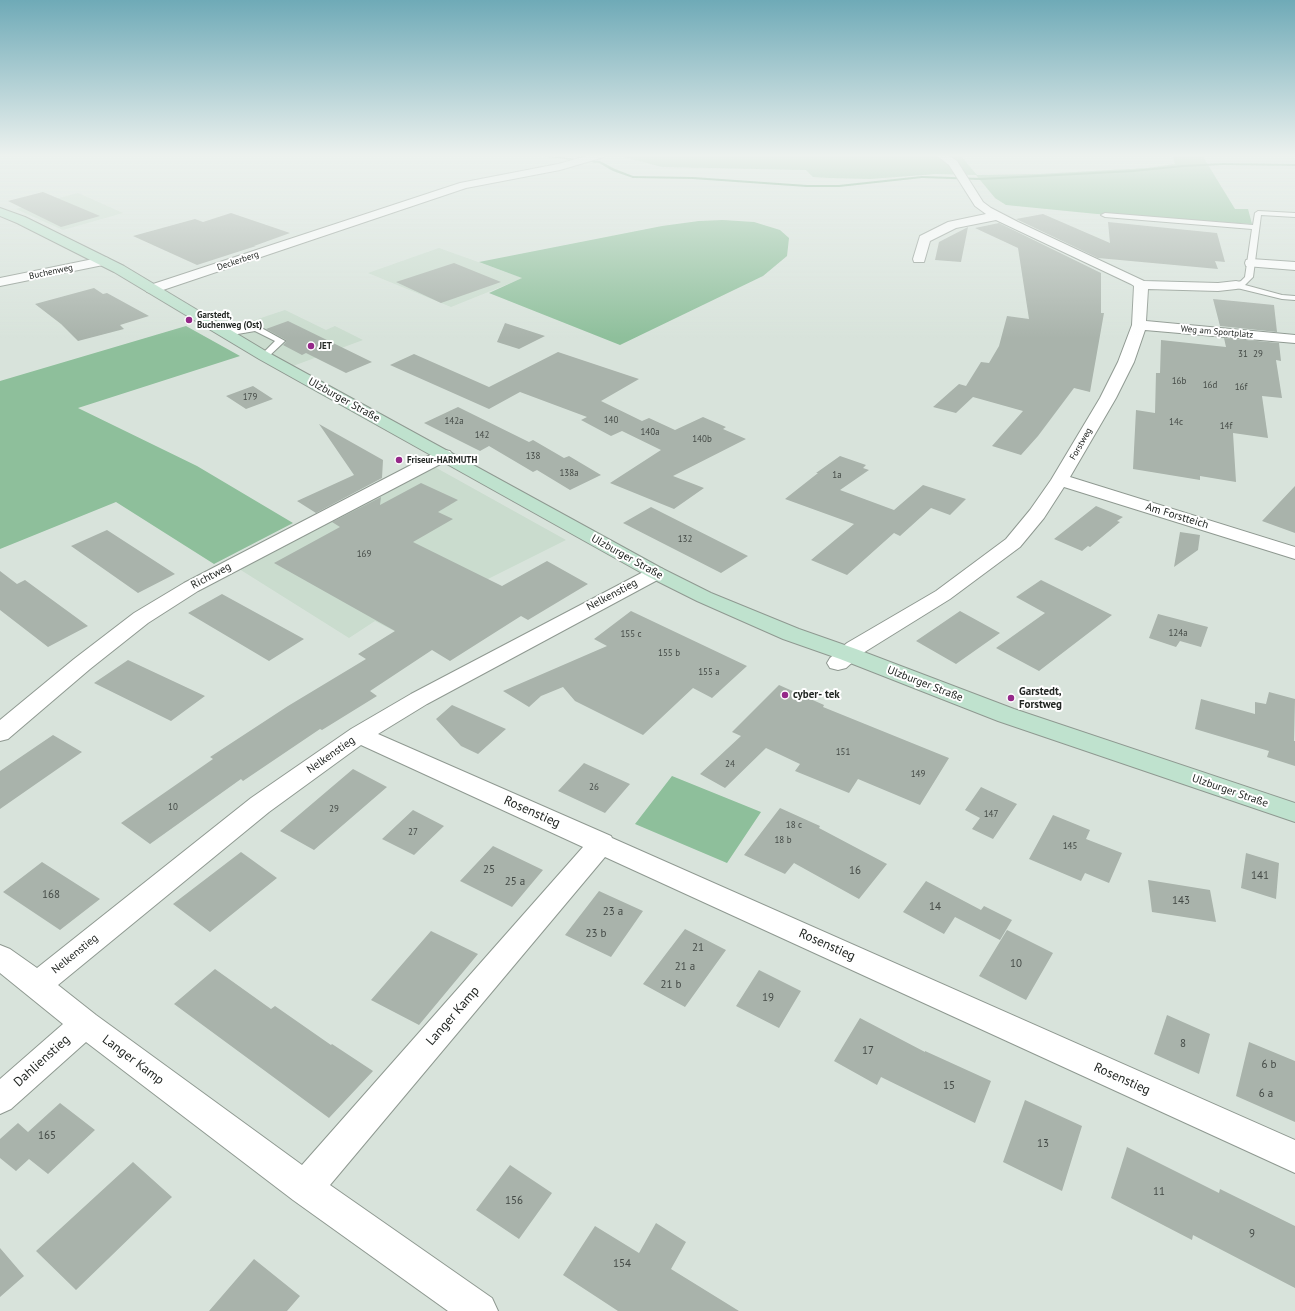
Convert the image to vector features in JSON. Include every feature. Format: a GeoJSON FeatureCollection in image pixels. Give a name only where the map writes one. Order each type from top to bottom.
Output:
{"type":"FeatureCollection","features":[{"type":"Feature","properties":{"kind":"main road","name":"Ulzburger Straße"},"geometry":{"type":"LineString","coordinates":[[11,216],[103,261],[264,356],[656,573],[704,597],[791,634],[843,659],[1295,813]]}},
{"type":"Feature","properties":{"kind":"street","name":"Deckerberg"},"geometry":{"type":"LineString","coordinates":[[152,289],[370,216]]}},
{"type":"Feature","properties":{"kind":"street"},"geometry":{"type":"LineString","coordinates":[[919,259],[924,239],[952,225],[995,216]]}},
{"type":"Feature","properties":{"kind":"street"},"geometry":{"type":"LineString","coordinates":[[996,216],[1128,276],[1141,285],[1218,287],[1236,285]]}},
{"type":"Feature","properties":{"kind":"street","name":"Buchenweg"},"geometry":{"type":"LineString","coordinates":[[0,282],[103,261]]}},
{"type":"Feature","properties":{"kind":"street"},"geometry":{"type":"LineString","coordinates":[[1250,263],[1295,266]]}},
{"type":"Feature","properties":{"kind":"street","name":"Forstweg"},"geometry":{"type":"LineString","coordinates":[[843,659],[943,595],[1013,543],[1037,514],[1060,480],[1108,398],[1126,362],[1139,325],[1141,285]]}},
{"type":"Feature","properties":{"kind":"street","name":"Weg am Sportplatz"},"geometry":{"type":"LineString","coordinates":[[1139,325],[1295,339]]}},
{"type":"Feature","properties":{"kind":"street","name":"Richtweg"},"geometry":{"type":"LineString","coordinates":[[0,733],[82,664],[135,623],[190,587],[444,455]]}},
{"type":"Feature","properties":{"kind":"street","name":"Am Forstteich"},"geometry":{"type":"LineString","coordinates":[[1060,480],[1295,552]]}},
{"type":"Feature","properties":{"kind":"street","name":"Nelkenstieg"},"geometry":{"type":"LineString","coordinates":[[37,985],[260,805],[359,735],[419,699],[656,573]]}},
{"type":"Feature","properties":{"kind":"street","name":"Rosenstieg"},"geometry":{"type":"LineString","coordinates":[[359,735],[602,843],[1295,1157]]}},
{"type":"Feature","properties":{"kind":"street","name":"Langer Kamp"},"geometry":{"type":"LineString","coordinates":[[305,1188],[602,843]]}},
{"type":"Feature","properties":{"kind":"street","name":"Langer Kamp"},"geometry":{"type":"LineString","coordinates":[[0,958],[37,985],[85,1024],[305,1188],[479,1311]]}},
{"type":"Feature","properties":{"kind":"street","name":"Dahlienstieg"},"geometry":{"type":"LineString","coordinates":[[0,1099],[85,1024]]}},
{"type":"Feature","properties":{"kind":"lane"},"geometry":{"type":"LineString","coordinates":[[1120,216],[1256,227]]}},
{"type":"Feature","properties":{"kind":"lane"},"geometry":{"type":"LineString","coordinates":[[1236,285],[1248,279],[1258,216]]}},
{"type":"Feature","properties":{"kind":"lane"},"geometry":{"type":"LineString","coordinates":[[1236,285],[1282,297],[1295,298]]}},
{"type":"Feature","properties":{"kind":"shaded area"},"geometry":{"type":"Polygon","coordinates":[[[32,216],[112,216],[63,230],[32,216]]]}},
{"type":"Feature","properties":{"kind":"shaded area"},"geometry":{"type":"Polygon","coordinates":[[[439,248],[523,278],[451,307],[368,273],[439,248]]]}},
{"type":"Feature","properties":{"kind":"shaded area"},"geometry":{"type":"Polygon","coordinates":[[[285,310],[326,330],[335,326],[363,340],[293,366],[225,330],[285,310]]]}},
{"type":"Feature","properties":{"kind":"shaded area"},"geometry":{"type":"Polygon","coordinates":[[[433,466],[566,540],[488,579],[402,635],[375,621],[349,638],[236,567],[433,466]]]}},
{"type":"Feature","properties":{"kind":"green space"},"geometry":{"type":"Polygon","coordinates":[[[1131,216],[1250,216],[1252,224],[1131,216]]]}},
{"type":"Feature","properties":{"kind":"green space"},"geometry":{"type":"Polygon","coordinates":[[[723,220],[754,222],[780,230],[789,238],[787,256],[763,276],[620,345],[489,293],[522,278],[479,262],[662,226],[699,221],[723,220]]]}},
{"type":"Feature","properties":{"kind":"green space"},"geometry":{"type":"Polygon","coordinates":[[[186,326],[240,356],[78,408],[197,466],[293,523],[214,564],[116,502],[0,549],[0,381],[186,326]]]}},
{"type":"Feature","properties":{"kind":"green space"},"geometry":{"type":"Polygon","coordinates":[[[672,776],[761,812],[727,863],[635,824],[672,776]]]}},
{"type":"Feature","properties":{"kind":"building"},"geometry":{"type":"Polygon","coordinates":[[[39,216],[99,216],[61,227],[39,216]]]}},
{"type":"Feature","properties":{"kind":"building"},"geometry":{"type":"Polygon","coordinates":[[[221,216],[240,216],[290,233],[254,246],[256,246],[197,265],[133,236],[195,219],[203,222],[221,216]]]}},
{"type":"Feature","properties":{"kind":"building"},"geometry":{"type":"Polygon","coordinates":[[[1031,216],[1048,216],[1110,243],[1108,222],[1217,233],[1225,262],[1215,261],[1218,269],[1098,258],[1016,219],[1031,216]]]}},
{"type":"Feature","properties":{"kind":"building"},"geometry":{"type":"Polygon","coordinates":[[[999,223],[1101,273],[1101,313],[1104,313],[1090,392],[1074,388],[1038,436],[1021,455],[992,446],[1023,411],[973,397],[956,413],[933,407],[959,384],[966,386],[981,362],[989,363],[999,346],[1007,316],[1029,319],[1018,248],[975,228],[999,223]]]}},
{"type":"Feature","properties":{"kind":"building"},"geometry":{"type":"Polygon","coordinates":[[[968,227],[961,262],[935,260],[939,242],[968,227]]]}},
{"type":"Feature","properties":{"kind":"building"},"geometry":{"type":"Polygon","coordinates":[[[454,263],[501,282],[441,303],[396,282],[454,263]]]}},
{"type":"Feature","properties":{"kind":"building"},"geometry":{"type":"Polygon","coordinates":[[[94,288],[103,294],[107,293],[149,316],[120,325],[124,329],[78,341],[61,324],[35,304],[94,288]]]}},
{"type":"Feature","properties":{"kind":"building"},"geometry":{"type":"Polygon","coordinates":[[[1213,299],[1274,305],[1277,332],[1220,326],[1213,299]]]}},
{"type":"Feature","properties":{"kind":"building"},"geometry":{"type":"Polygon","coordinates":[[[288,321],[372,362],[346,373],[306,353],[302,355],[283,345],[286,340],[266,329],[288,321]]]}},
{"type":"Feature","properties":{"kind":"building"},"geometry":{"type":"Polygon","coordinates":[[[505,323],[545,336],[519,349],[497,342],[505,323]]]}},
{"type":"Feature","properties":{"kind":"building"},"geometry":{"type":"Polygon","coordinates":[[[1224,338],[1279,343],[1281,361],[1276,360],[1282,398],[1262,396],[1268,438],[1233,433],[1236,482],[1200,476],[1200,480],[1133,469],[1136,410],[1155,413],[1156,373],[1160,373],[1161,340],[1226,347],[1224,338]]]}},
{"type":"Feature","properties":{"kind":"building"},"geometry":{"type":"Polygon","coordinates":[[[558,352],[639,379],[601,401],[642,421],[649,418],[675,430],[703,417],[726,427],[723,429],[746,439],[673,476],[704,488],[674,509],[610,483],[661,450],[622,431],[611,436],[581,420],[587,417],[520,392],[489,409],[390,365],[414,354],[489,387],[558,352]]]}},
{"type":"Feature","properties":{"kind":"building"},"geometry":{"type":"Polygon","coordinates":[[[253,386],[273,399],[246,409],[226,396],[253,386]]]}},
{"type":"Feature","properties":{"kind":"building"},"geometry":{"type":"Polygon","coordinates":[[[458,407],[529,442],[533,440],[564,458],[569,456],[601,475],[570,490],[537,470],[533,472],[489,446],[480,451],[424,423],[458,407]]]}},
{"type":"Feature","properties":{"kind":"building"},"geometry":{"type":"Polygon","coordinates":[[[319,424],[383,460],[382,478],[316,513],[297,501],[354,475],[319,424]]]}},
{"type":"Feature","properties":{"kind":"building"},"geometry":{"type":"Polygon","coordinates":[[[840,456],[866,465],[863,468],[869,470],[840,490],[894,510],[923,485],[966,499],[950,515],[931,508],[900,536],[894,533],[847,575],[811,560],[854,524],[785,499],[818,473],[816,473],[840,456]]]}},
{"type":"Feature","properties":{"kind":"building"},"geometry":{"type":"Polygon","coordinates":[[[421,483],[458,500],[438,512],[453,519],[413,542],[502,586],[547,561],[588,584],[528,620],[521,616],[450,661],[432,650],[370,691],[377,696],[322,730],[320,729],[243,781],[241,779],[150,844],[121,823],[213,759],[210,757],[288,706],[366,659],[358,654],[395,631],[274,563],[340,527],[332,522],[381,497],[380,505],[421,483]]]}},
{"type":"Feature","properties":{"kind":"building"},"geometry":{"type":"Polygon","coordinates":[[[1295,486],[1295,533],[1262,521],[1295,486]]]}},
{"type":"Feature","properties":{"kind":"building"},"geometry":{"type":"Polygon","coordinates":[[[1096,506],[1123,517],[1117,521],[1120,522],[1090,547],[1088,546],[1082,551],[1054,539],[1096,506]]]}},
{"type":"Feature","properties":{"kind":"building"},"geometry":{"type":"Polygon","coordinates":[[[651,507],[748,556],[721,573],[623,523],[651,507]]]}},
{"type":"Feature","properties":{"kind":"building"},"geometry":{"type":"Polygon","coordinates":[[[107,530],[175,574],[138,593],[71,546],[107,530]]]}},
{"type":"Feature","properties":{"kind":"building"},"geometry":{"type":"Polygon","coordinates":[[[1180,532],[1200,535],[1198,550],[1174,567],[1180,532]]]}},
{"type":"Feature","properties":{"kind":"building"},"geometry":{"type":"Polygon","coordinates":[[[0,571],[17,584],[25,580],[88,626],[48,647],[0,610],[0,571]]]}},
{"type":"Feature","properties":{"kind":"building"},"geometry":{"type":"Polygon","coordinates":[[[1041,580],[1112,615],[1039,671],[996,648],[1045,613],[1016,597],[1041,580]]]}},
{"type":"Feature","properties":{"kind":"building"},"geometry":{"type":"Polygon","coordinates":[[[222,594],[304,639],[269,661],[188,613],[222,594]]]}},
{"type":"Feature","properties":{"kind":"building"},"geometry":{"type":"Polygon","coordinates":[[[631,611],[747,666],[712,698],[693,688],[643,735],[575,701],[563,687],[541,696],[529,707],[503,691],[607,646],[594,639],[631,611]]]}},
{"type":"Feature","properties":{"kind":"building"},"geometry":{"type":"Polygon","coordinates":[[[960,611],[1000,633],[956,664],[916,641],[960,611]]]}},
{"type":"Feature","properties":{"kind":"building"},"geometry":{"type":"Polygon","coordinates":[[[1158,614],[1208,627],[1201,647],[1180,641],[1176,647],[1149,638],[1158,614]]]}},
{"type":"Feature","properties":{"kind":"building"},"geometry":{"type":"Polygon","coordinates":[[[128,660],[205,696],[171,721],[94,683],[128,660]]]}},
{"type":"Feature","properties":{"kind":"building"},"geometry":{"type":"Polygon","coordinates":[[[779,685],[824,705],[823,707],[949,758],[920,805],[858,779],[849,793],[795,771],[800,764],[766,748],[725,788],[700,774],[741,736],[732,732],[779,685]]]}},
{"type":"Feature","properties":{"kind":"building"},"geometry":{"type":"Polygon","coordinates":[[[1269,692],[1295,699],[1295,766],[1267,757],[1269,751],[1195,729],[1201,699],[1255,714],[1255,702],[1266,704],[1269,692]]]}},
{"type":"Feature","properties":{"kind":"building"},"geometry":{"type":"Polygon","coordinates":[[[452,705],[506,729],[478,754],[461,746],[436,719],[452,705]]]}},
{"type":"Feature","properties":{"kind":"building"},"geometry":{"type":"Polygon","coordinates":[[[53,735],[82,752],[0,809],[0,771],[53,735]]]}},
{"type":"Feature","properties":{"kind":"building"},"geometry":{"type":"Polygon","coordinates":[[[584,763],[630,784],[605,813],[558,791],[584,763]]]}},
{"type":"Feature","properties":{"kind":"building"},"geometry":{"type":"Polygon","coordinates":[[[353,769],[387,787],[314,850],[280,831],[353,769]]]}},
{"type":"Feature","properties":{"kind":"building"},"geometry":{"type":"Polygon","coordinates":[[[981,787],[1017,804],[993,839],[972,829],[980,818],[965,810],[981,787]]]}},
{"type":"Feature","properties":{"kind":"building"},"geometry":{"type":"Polygon","coordinates":[[[780,808],[820,826],[819,828],[887,864],[859,899],[794,863],[785,874],[744,855],[780,808]]]}},
{"type":"Feature","properties":{"kind":"building"},"geometry":{"type":"Polygon","coordinates":[[[413,810],[444,826],[414,855],[382,839],[413,810]]]}},
{"type":"Feature","properties":{"kind":"building"},"geometry":{"type":"Polygon","coordinates":[[[1053,815],[1090,830],[1086,839],[1122,853],[1109,883],[1085,873],[1081,881],[1029,859],[1053,815]]]}},
{"type":"Feature","properties":{"kind":"building"},"geometry":{"type":"Polygon","coordinates":[[[493,846],[543,870],[512,907],[460,881],[493,846]]]}},
{"type":"Feature","properties":{"kind":"building"},"geometry":{"type":"Polygon","coordinates":[[[241,852],[277,878],[210,932],[173,904],[241,852]]]}},
{"type":"Feature","properties":{"kind":"building"},"geometry":{"type":"Polygon","coordinates":[[[1246,853],[1279,863],[1276,899],[1241,888],[1246,853]]]}},
{"type":"Feature","properties":{"kind":"building"},"geometry":{"type":"Polygon","coordinates":[[[42,862],[100,899],[60,930],[3,892],[42,862]]]}},
{"type":"Feature","properties":{"kind":"building"},"geometry":{"type":"Polygon","coordinates":[[[1148,880],[1210,890],[1216,922],[1152,912],[1148,880]]]}},
{"type":"Feature","properties":{"kind":"building"},"geometry":{"type":"Polygon","coordinates":[[[926,881],[981,910],[984,906],[1012,920],[1000,940],[955,917],[944,934],[903,912],[926,881]]]}},
{"type":"Feature","properties":{"kind":"building"},"geometry":{"type":"Polygon","coordinates":[[[599,891],[643,911],[611,957],[565,935],[599,891]]]}},
{"type":"Feature","properties":{"kind":"building"},"geometry":{"type":"Polygon","coordinates":[[[685,929],[726,950],[685,1007],[643,984],[685,929]]]}},
{"type":"Feature","properties":{"kind":"building"},"geometry":{"type":"Polygon","coordinates":[[[1007,930],[1053,953],[1026,1000],[979,976],[1007,930]]]}},
{"type":"Feature","properties":{"kind":"building"},"geometry":{"type":"Polygon","coordinates":[[[431,931],[478,954],[419,1025],[371,1000],[431,931]]]}},
{"type":"Feature","properties":{"kind":"building"},"geometry":{"type":"Polygon","coordinates":[[[215,969],[271,1009],[275,1006],[331,1045],[332,1044],[373,1071],[329,1118],[174,1004],[215,969]]]}},
{"type":"Feature","properties":{"kind":"building"},"geometry":{"type":"Polygon","coordinates":[[[759,970],[801,991],[779,1028],[736,1006],[759,970]]]}},
{"type":"Feature","properties":{"kind":"building"},"geometry":{"type":"Polygon","coordinates":[[[1167,1015],[1210,1034],[1199,1074],[1154,1054],[1167,1015]]]}},
{"type":"Feature","properties":{"kind":"building"},"geometry":{"type":"Polygon","coordinates":[[[860,1018],[925,1052],[991,1081],[975,1123],[881,1077],[877,1085],[834,1061],[860,1018]]]}},
{"type":"Feature","properties":{"kind":"building"},"geometry":{"type":"Polygon","coordinates":[[[1249,1042],[1295,1061],[1295,1122],[1236,1096],[1249,1042]]]}},
{"type":"Feature","properties":{"kind":"building"},"geometry":{"type":"Polygon","coordinates":[[[1025,1100],[1082,1126],[1062,1191],[1003,1162],[1025,1100]]]}},
{"type":"Feature","properties":{"kind":"building"},"geometry":{"type":"Polygon","coordinates":[[[60,1103],[95,1130],[48,1174],[29,1159],[16,1171],[0,1158],[0,1139],[18,1123],[28,1132],[60,1103]]]}},
{"type":"Feature","properties":{"kind":"building"},"geometry":{"type":"Polygon","coordinates":[[[1127,1147],[1219,1193],[1220,1189],[1295,1226],[1295,1288],[1193,1235],[1192,1240],[1111,1198],[1127,1147]]]}},
{"type":"Feature","properties":{"kind":"building"},"geometry":{"type":"Polygon","coordinates":[[[133,1162],[172,1197],[76,1290],[36,1251],[133,1162]]]}},
{"type":"Feature","properties":{"kind":"building"},"geometry":{"type":"Polygon","coordinates":[[[510,1165],[552,1193],[519,1239],[476,1210],[510,1165]]]}},
{"type":"Feature","properties":{"kind":"building"},"geometry":{"type":"Polygon","coordinates":[[[656,1223],[686,1242],[671,1269],[739,1311],[618,1311],[563,1275],[595,1226],[639,1253],[656,1223]]]}},
{"type":"Feature","properties":{"kind":"building"},"geometry":{"type":"Polygon","coordinates":[[[0,1248],[24,1276],[0,1297],[0,1248]]]}},
{"type":"Feature","properties":{"kind":"building"},"geometry":{"type":"Polygon","coordinates":[[[254,1259],[300,1296],[287,1311],[209,1311],[254,1259]]]}},
{"type":"Feature","properties":{"kind":"place","name":"Garstedt, Buchenweg (Ost)"},"geometry":{"type":"Point","coordinates":[189,320]}},
{"type":"Feature","properties":{"kind":"place","name":"JET"},"geometry":{"type":"Point","coordinates":[311,346]}},
{"type":"Feature","properties":{"kind":"place","name":"Friseur-HARMUTH"},"geometry":{"type":"Point","coordinates":[399,460]}},
{"type":"Feature","properties":{"kind":"place","name":"cyber- tek"},"geometry":{"type":"Point","coordinates":[785,695]}},
{"type":"Feature","properties":{"kind":"place","name":"Garstedt, Forstweg"},"geometry":{"type":"Point","coordinates":[1011,698]}}]}
